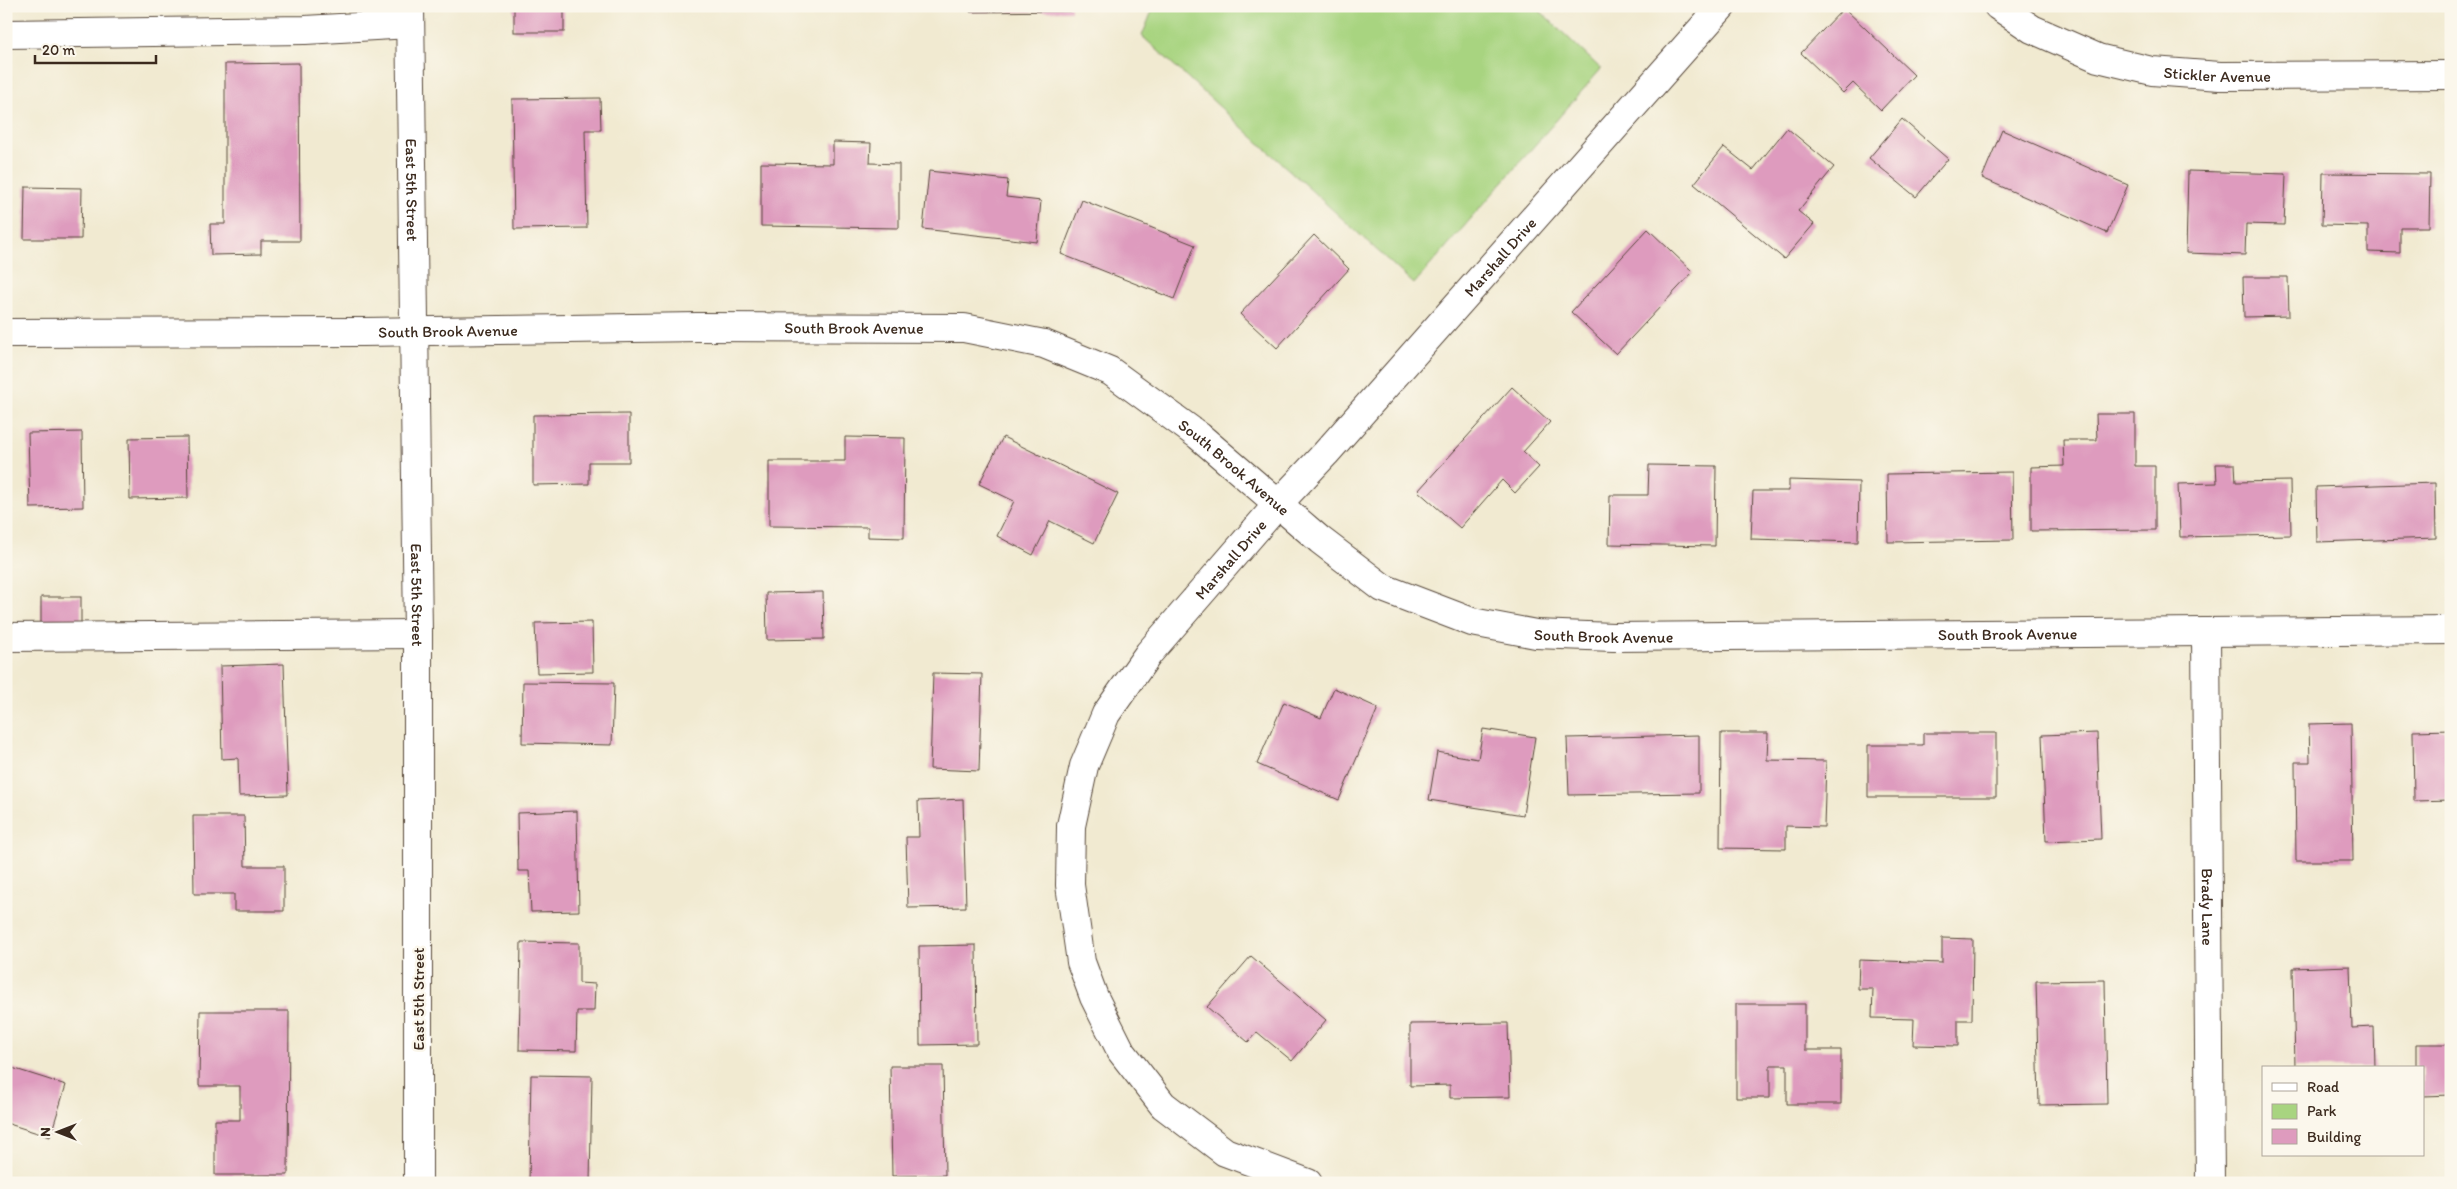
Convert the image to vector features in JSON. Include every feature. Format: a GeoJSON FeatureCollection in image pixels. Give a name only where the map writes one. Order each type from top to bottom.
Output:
{"type":"FeatureCollection","features":[{"type":"Feature","properties":{"kind":"street","name":"Marshall Drive"},"geometry":{"type":"LineString","coordinates":[[1308,1183],[1225,1152],[1163,1105],[1121,1051],[1094,996],[1081,962],[1070,885],[1071,826],[1084,766],[1106,714],[1149,653],[1278,504],[1326,453],[1722,6]]}},
{"type":"Feature","properties":{"kind":"street","name":"Stickler Avenue"},"geometry":{"type":"LineString","coordinates":[[1998,6],[2032,29],[2098,58],[2152,71],[2220,76],[2451,75]]}},
{"type":"Feature","properties":{"kind":"street"},"geometry":{"type":"LineString","coordinates":[[6,34],[305,30],[410,15]]}},
{"type":"Feature","properties":{"kind":"street","name":"East 5th Street"},"geometry":{"type":"LineString","coordinates":[[410,15],[418,634],[418,1183]]}},
{"type":"Feature","properties":{"kind":"street","name":"South Brook Avenue"},"geometry":{"type":"LineString","coordinates":[[6,333],[414,331],[698,327],[964,328],[1044,344],[1110,371],[1199,436],[1320,540],[1383,588],[1472,622],[1536,634],[1613,637],[2451,630]]}},
{"type":"Feature","properties":{"kind":"street","name":"Brady Lane"},"geometry":{"type":"LineString","coordinates":[[2206,632],[2210,1183]]}},
{"type":"Feature","properties":{"kind":"street"},"geometry":{"type":"LineString","coordinates":[[6,637],[418,634]]}},
{"type":"Feature","properties":{"kind":"green space"},"geometry":{"type":"Polygon","coordinates":[[[1154,6],[1535,6],[1601,69],[1414,284],[1142,36],[1154,6]]]}},
{"type":"Feature","properties":{"kind":"building"},"geometry":{"type":"Polygon","coordinates":[[[514,6],[564,6],[564,32],[514,32],[514,6]]]}},
{"type":"Feature","properties":{"kind":"building"},"geometry":{"type":"Polygon","coordinates":[[[970,6],[1071,6],[1071,11],[970,12],[970,6]]]}},
{"type":"Feature","properties":{"kind":"building"},"geometry":{"type":"Polygon","coordinates":[[[1844,8],[1914,75],[1881,110],[1853,83],[1843,93],[1801,53],[1844,8]]]}},
{"type":"Feature","properties":{"kind":"building"},"geometry":{"type":"Polygon","coordinates":[[[299,63],[300,241],[261,241],[261,254],[211,255],[210,224],[225,224],[225,64],[299,63]]]}},
{"type":"Feature","properties":{"kind":"building"},"geometry":{"type":"Polygon","coordinates":[[[600,98],[601,130],[585,130],[587,228],[514,229],[512,99],[600,98]]]}},
{"type":"Feature","properties":{"kind":"building"},"geometry":{"type":"Polygon","coordinates":[[[1902,119],[1948,159],[1916,197],[1869,158],[1902,119]]]}},
{"type":"Feature","properties":{"kind":"building"},"geometry":{"type":"Polygon","coordinates":[[[1787,128],[1834,167],[1798,211],[1814,224],[1784,259],[1694,184],[1724,147],[1753,170],[1787,128]]]}},
{"type":"Feature","properties":{"kind":"building"},"geometry":{"type":"Polygon","coordinates":[[[2002,130],[2128,185],[2107,233],[1982,178],[2002,130]]]}},
{"type":"Feature","properties":{"kind":"building"},"geometry":{"type":"Polygon","coordinates":[[[833,142],[871,143],[870,163],[899,164],[899,228],[761,226],[761,163],[833,164],[833,142]]]}},
{"type":"Feature","properties":{"kind":"building"},"geometry":{"type":"Polygon","coordinates":[[[929,171],[1008,180],[1006,197],[1041,201],[1037,242],[923,229],[929,171]]]}},
{"type":"Feature","properties":{"kind":"building"},"geometry":{"type":"Polygon","coordinates":[[[2188,171],[2286,174],[2284,225],[2246,224],[2245,255],[2186,253],[2188,171]]]}},
{"type":"Feature","properties":{"kind":"building"},"geometry":{"type":"Polygon","coordinates":[[[2323,173],[2430,174],[2429,227],[2400,227],[2400,253],[2368,252],[2368,226],[2322,225],[2323,173]]]}},
{"type":"Feature","properties":{"kind":"building"},"geometry":{"type":"Polygon","coordinates":[[[25,187],[82,188],[81,239],[24,239],[25,187]]]}},
{"type":"Feature","properties":{"kind":"building"},"geometry":{"type":"Polygon","coordinates":[[[1082,200],[1195,245],[1174,299],[1061,254],[1082,200]]]}},
{"type":"Feature","properties":{"kind":"building"},"geometry":{"type":"Polygon","coordinates":[[[1648,229],[1693,272],[1616,354],[1571,312],[1648,229]]]}},
{"type":"Feature","properties":{"kind":"building"},"geometry":{"type":"Polygon","coordinates":[[[1314,235],[1349,269],[1277,348],[1240,314],[1314,235]]]}},
{"type":"Feature","properties":{"kind":"building"},"geometry":{"type":"Polygon","coordinates":[[[2243,277],[2288,277],[2289,316],[2244,317],[2243,277]]]}},
{"type":"Feature","properties":{"kind":"building"},"geometry":{"type":"Polygon","coordinates":[[[1512,387],[1550,422],[1523,452],[1539,467],[1515,493],[1502,480],[1460,528],[1418,491],[1512,387]]]}},
{"type":"Feature","properties":{"kind":"building"},"geometry":{"type":"Polygon","coordinates":[[[629,414],[629,462],[589,462],[589,484],[533,485],[533,415],[629,414]]]}},
{"type":"Feature","properties":{"kind":"building"},"geometry":{"type":"Polygon","coordinates":[[[2096,414],[2135,414],[2135,466],[2155,466],[2155,530],[2031,531],[2031,467],[2064,466],[2063,440],[2097,440],[2096,414]]]}},
{"type":"Feature","properties":{"kind":"building"},"geometry":{"type":"Polygon","coordinates":[[[82,432],[83,507],[30,508],[28,433],[82,432]]]}},
{"type":"Feature","properties":{"kind":"building"},"geometry":{"type":"Polygon","coordinates":[[[187,437],[188,498],[130,499],[129,438],[187,437]]]}},
{"type":"Feature","properties":{"kind":"building"},"geometry":{"type":"Polygon","coordinates":[[[845,437],[905,438],[904,538],[868,537],[868,527],[769,526],[769,461],[845,461],[845,437]]]}},
{"type":"Feature","properties":{"kind":"building"},"geometry":{"type":"Polygon","coordinates":[[[1003,437],[1118,494],[1094,543],[1050,521],[1033,555],[997,536],[1014,501],[979,484],[1003,437]]]}},
{"type":"Feature","properties":{"kind":"building"},"geometry":{"type":"Polygon","coordinates":[[[2216,464],[2235,464],[2236,482],[2290,481],[2291,535],[2180,537],[2178,484],[2217,483],[2216,464]]]}},
{"type":"Feature","properties":{"kind":"building"},"geometry":{"type":"Polygon","coordinates":[[[1649,465],[1716,466],[1715,546],[1609,544],[1610,495],[1648,495],[1649,465]]]}},
{"type":"Feature","properties":{"kind":"building"},"geometry":{"type":"Polygon","coordinates":[[[2012,472],[2013,540],[1888,542],[1887,474],[2012,472]]]}},
{"type":"Feature","properties":{"kind":"building"},"geometry":{"type":"Polygon","coordinates":[[[1789,480],[1859,482],[1858,542],[1751,539],[1753,491],[1789,491],[1789,480]]]}},
{"type":"Feature","properties":{"kind":"building"},"geometry":{"type":"Polygon","coordinates":[[[2435,483],[2436,538],[2317,542],[2316,487],[2435,483]]]}},
{"type":"Feature","properties":{"kind":"building"},"geometry":{"type":"Polygon","coordinates":[[[823,592],[824,639],[767,640],[766,593],[823,592]]]}},
{"type":"Feature","properties":{"kind":"building"},"geometry":{"type":"Polygon","coordinates":[[[41,597],[81,597],[81,626],[41,626],[41,597]]]}},
{"type":"Feature","properties":{"kind":"building"},"geometry":{"type":"Polygon","coordinates":[[[592,622],[593,672],[537,673],[535,623],[592,622]]]}},
{"type":"Feature","properties":{"kind":"building"},"geometry":{"type":"Polygon","coordinates":[[[284,664],[288,795],[239,796],[238,758],[222,759],[220,666],[284,664]]]}},
{"type":"Feature","properties":{"kind":"building"},"geometry":{"type":"Polygon","coordinates":[[[933,673],[982,674],[979,771],[930,769],[933,673]]]}},
{"type":"Feature","properties":{"kind":"building"},"geometry":{"type":"Polygon","coordinates":[[[523,682],[614,683],[612,745],[522,743],[523,682]]]}},
{"type":"Feature","properties":{"kind":"building"},"geometry":{"type":"Polygon","coordinates":[[[1334,688],[1378,708],[1339,800],[1257,764],[1284,702],[1321,718],[1334,688]]]}},
{"type":"Feature","properties":{"kind":"building"},"geometry":{"type":"Polygon","coordinates":[[[2351,723],[2353,861],[2296,861],[2295,762],[2310,762],[2309,724],[2351,723]]]}},
{"type":"Feature","properties":{"kind":"building"},"geometry":{"type":"Polygon","coordinates":[[[1483,729],[1535,737],[1523,815],[1429,800],[1437,752],[1478,759],[1483,729]]]}},
{"type":"Feature","properties":{"kind":"building"},"geometry":{"type":"Polygon","coordinates":[[[2451,730],[2451,800],[2414,801],[2413,731],[2451,730]]]}},
{"type":"Feature","properties":{"kind":"building"},"geometry":{"type":"Polygon","coordinates":[[[1721,733],[1768,733],[1767,760],[1826,761],[1824,827],[1786,826],[1786,849],[1720,848],[1721,733]]]}},
{"type":"Feature","properties":{"kind":"building"},"geometry":{"type":"Polygon","coordinates":[[[1923,733],[1996,733],[1996,797],[1868,797],[1868,745],[1923,745],[1923,733]]]}},
{"type":"Feature","properties":{"kind":"building"},"geometry":{"type":"Polygon","coordinates":[[[2097,733],[2101,839],[2046,841],[2042,735],[2097,733]]]}},
{"type":"Feature","properties":{"kind":"building"},"geometry":{"type":"Polygon","coordinates":[[[1699,735],[1699,793],[1569,795],[1567,738],[1699,735]]]}},
{"type":"Feature","properties":{"kind":"building"},"geometry":{"type":"Polygon","coordinates":[[[963,799],[966,907],[908,908],[906,837],[919,837],[918,801],[963,799]]]}},
{"type":"Feature","properties":{"kind":"building"},"geometry":{"type":"Polygon","coordinates":[[[577,811],[579,911],[531,912],[529,871],[518,871],[517,813],[577,811]]]}},
{"type":"Feature","properties":{"kind":"building"},"geometry":{"type":"Polygon","coordinates":[[[193,816],[244,816],[245,866],[284,866],[284,911],[234,911],[234,894],[194,894],[193,816]]]}},
{"type":"Feature","properties":{"kind":"building"},"geometry":{"type":"Polygon","coordinates":[[[1942,938],[1973,939],[1972,1020],[1958,1020],[1958,1046],[1913,1045],[1914,1019],[1872,1018],[1873,989],[1858,989],[1859,960],[1942,963],[1942,938]]]}},
{"type":"Feature","properties":{"kind":"building"},"geometry":{"type":"Polygon","coordinates":[[[521,942],[579,943],[579,983],[595,984],[594,1011],[577,1011],[576,1051],[519,1050],[521,942]]]}},
{"type":"Feature","properties":{"kind":"building"},"geometry":{"type":"Polygon","coordinates":[[[976,945],[977,1044],[920,1045],[919,946],[976,945]]]}},
{"type":"Feature","properties":{"kind":"building"},"geometry":{"type":"Polygon","coordinates":[[[1251,956],[1326,1020],[1292,1061],[1257,1032],[1248,1042],[1207,1007],[1251,956]]]}},
{"type":"Feature","properties":{"kind":"building"},"geometry":{"type":"Polygon","coordinates":[[[2350,966],[2352,1028],[2374,1027],[2375,1066],[2295,1066],[2293,968],[2350,966]]]}},
{"type":"Feature","properties":{"kind":"building"},"geometry":{"type":"Polygon","coordinates":[[[2105,980],[2107,1104],[2039,1105],[2036,981],[2105,980]]]}},
{"type":"Feature","properties":{"kind":"building"},"geometry":{"type":"Polygon","coordinates":[[[1736,1004],[1805,1004],[1805,1050],[1841,1050],[1841,1104],[1787,1104],[1787,1065],[1770,1065],[1770,1098],[1736,1098],[1736,1004]]]}},
{"type":"Feature","properties":{"kind":"building"},"geometry":{"type":"Polygon","coordinates":[[[200,1011],[289,1011],[288,1175],[215,1175],[215,1120],[240,1120],[240,1086],[199,1086],[200,1011]]]}},
{"type":"Feature","properties":{"kind":"building"},"geometry":{"type":"Polygon","coordinates":[[[1508,1023],[1510,1097],[1450,1098],[1450,1085],[1410,1086],[1410,1024],[1508,1023]]]}},
{"type":"Feature","properties":{"kind":"building"},"geometry":{"type":"Polygon","coordinates":[[[2416,1044],[2451,1044],[2451,1095],[2424,1096],[2424,1066],[2416,1066],[2416,1044]]]}},
{"type":"Feature","properties":{"kind":"building"},"geometry":{"type":"Polygon","coordinates":[[[6,1066],[66,1085],[50,1137],[6,1123],[6,1066]]]}},
{"type":"Feature","properties":{"kind":"building"},"geometry":{"type":"Polygon","coordinates":[[[890,1066],[943,1066],[945,1175],[892,1176],[890,1066]]]}},
{"type":"Feature","properties":{"kind":"building"},"geometry":{"type":"Polygon","coordinates":[[[531,1075],[592,1076],[590,1183],[529,1183],[531,1075]]]}}]}
